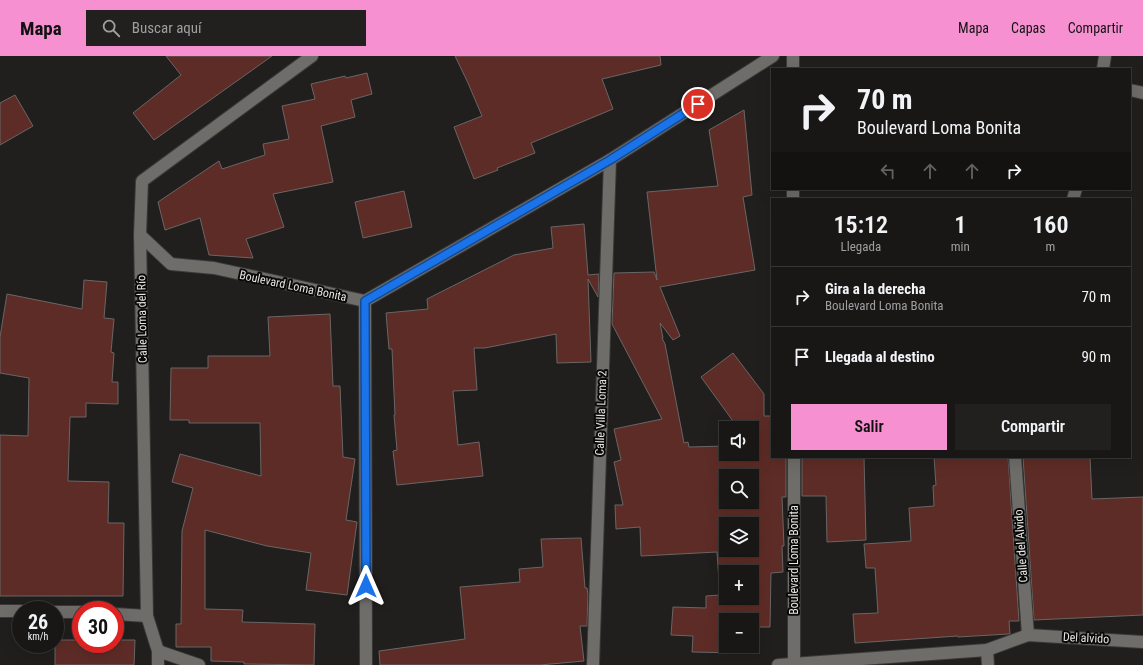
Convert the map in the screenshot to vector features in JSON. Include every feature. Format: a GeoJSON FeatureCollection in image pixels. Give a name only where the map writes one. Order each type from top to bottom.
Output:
{"type":"FeatureCollection","features":[{"type":"Feature","properties":{"kind":"street","name":"Calle Loma del Río"},"geometry":{"type":"LineString","coordinates":[[158,665],[158,651],[147,616],[140,234],[142,181],[312,56]]}},
{"type":"Feature","properties":{"kind":"street"},"geometry":{"type":"LineString","coordinates":[[366,665],[365,301],[610,160],[773,56]]}},
{"type":"Feature","properties":{"kind":"street"},"geometry":{"type":"LineString","coordinates":[[793,56],[793,68]]}},
{"type":"Feature","properties":{"kind":"street"},"geometry":{"type":"LineString","coordinates":[[1102,68],[1104,56]]}},
{"type":"Feature","properties":{"kind":"street"},"geometry":{"type":"LineString","coordinates":[[1131,90],[1143,93]]}},
{"type":"Feature","properties":{"kind":"street","name":"Calle Villa Loma 2"},"geometry":{"type":"LineString","coordinates":[[593,665],[610,160]]}},
{"type":"Feature","properties":{"kind":"street","name":"Boulevard Loma Bonita"},"geometry":{"type":"LineString","coordinates":[[140,234],[171,264],[214,268],[365,301]]}},
{"type":"Feature","properties":{"kind":"street","name":"Boulevard Loma Bonita"},"geometry":{"type":"LineString","coordinates":[[794,458],[794,664]]}},
{"type":"Feature","properties":{"kind":"street","name":"Calle del Alvido"},"geometry":{"type":"LineString","coordinates":[[1015,458],[1028,635]]}},
{"type":"Feature","properties":{"kind":"street"},"geometry":{"type":"LineString","coordinates":[[0,611],[12,611]]}},
{"type":"Feature","properties":{"kind":"street"},"geometry":{"type":"LineString","coordinates":[[124,615],[147,616]]}},
{"type":"Feature","properties":{"kind":"street"},"geometry":{"type":"LineString","coordinates":[[778,665],[987,650],[1028,635]]}},
{"type":"Feature","properties":{"kind":"street","name":"Del alvido"},"geometry":{"type":"LineString","coordinates":[[1028,635],[1143,642]]}},
{"type":"Feature","properties":{"kind":"street"},"geometry":{"type":"LineString","coordinates":[[987,650],[988,665]]}},
{"type":"Feature","properties":{"kind":"street"},"geometry":{"type":"LineString","coordinates":[[158,651],[199,665]]}},
{"type":"Feature","properties":{"kind":"building"},"geometry":{"type":"Polygon","coordinates":[[[166,56],[272,56],[154,140],[133,113],[181,75],[166,56]]]}},
{"type":"Feature","properties":{"kind":"building"},"geometry":{"type":"Polygon","coordinates":[[[455,56],[660,56],[661,65],[602,79],[613,109],[531,143],[535,153],[474,179],[454,127],[482,116],[455,56]]]}},
{"type":"Feature","properties":{"kind":"building"},"geometry":{"type":"Polygon","coordinates":[[[367,73],[372,94],[351,100],[355,117],[321,126],[333,182],[273,194],[284,227],[246,239],[253,258],[209,255],[200,218],[165,230],[158,202],[219,161],[222,169],[265,155],[263,144],[289,139],[282,106],[315,99],[311,84],[345,76],[346,78],[367,73]]]}},
{"type":"Feature","properties":{"kind":"building"},"geometry":{"type":"Polygon","coordinates":[[[15,95],[33,126],[0,145],[0,103],[15,95]]]}},
{"type":"Feature","properties":{"kind":"building"},"geometry":{"type":"Polygon","coordinates":[[[744,110],[752,195],[743,197],[755,270],[660,287],[680,336],[673,340],[660,323],[684,443],[688,442],[689,447],[719,446],[719,461],[759,461],[759,421],[733,421],[701,377],[733,353],[764,394],[764,416],[771,416],[771,458],[786,458],[786,497],[782,497],[784,546],[782,546],[783,572],[771,573],[770,627],[759,627],[759,613],[719,613],[719,653],[692,652],[693,636],[671,635],[673,607],[706,608],[706,596],[719,595],[719,605],[759,605],[759,565],[719,565],[719,581],[717,552],[641,556],[640,527],[616,529],[615,505],[623,505],[614,462],[621,460],[614,429],[662,419],[612,324],[614,273],[654,272],[657,280],[647,192],[718,186],[709,130],[744,110]]]}},
{"type":"Feature","properties":{"kind":"building"},"geometry":{"type":"Polygon","coordinates":[[[404,191],[412,227],[363,238],[355,202],[404,191]]]}},
{"type":"Feature","properties":{"kind":"building"},"geometry":{"type":"Polygon","coordinates":[[[584,224],[588,275],[599,274],[598,297],[588,279],[591,362],[557,363],[556,334],[485,348],[474,348],[477,390],[453,391],[458,445],[479,442],[483,476],[397,485],[393,451],[397,450],[394,415],[392,349],[389,349],[386,313],[428,309],[427,299],[514,255],[553,248],[551,227],[584,224]]]}},
{"type":"Feature","properties":{"kind":"building"},"geometry":{"type":"Polygon","coordinates":[[[84,280],[107,282],[104,318],[114,319],[111,352],[114,353],[112,382],[118,382],[118,404],[86,403],[86,417],[70,417],[68,481],[109,482],[108,523],[124,523],[123,596],[0,596],[0,435],[28,436],[29,378],[0,373],[0,337],[7,294],[82,309],[84,280]]]}},
{"type":"Feature","properties":{"kind":"building"},"geometry":{"type":"Polygon","coordinates":[[[330,314],[333,386],[340,386],[343,457],[355,459],[346,520],[357,522],[347,595],[306,590],[311,553],[267,546],[205,530],[205,609],[243,610],[242,622],[315,624],[314,665],[244,664],[244,662],[211,661],[211,647],[176,647],[176,624],[181,624],[182,531],[193,488],[172,482],[180,454],[261,476],[260,423],[189,423],[189,420],[170,420],[171,368],[208,368],[208,356],[270,356],[268,317],[330,314]]]}},
{"type":"Feature","properties":{"kind":"building"},"geometry":{"type":"Polygon","coordinates":[[[802,458],[864,458],[866,540],[827,542],[826,496],[802,496],[802,458]]]}},
{"type":"Feature","properties":{"kind":"building"},"geometry":{"type":"Polygon","coordinates":[[[934,458],[1008,458],[1019,621],[1009,621],[1010,634],[855,643],[853,614],[878,613],[875,568],[866,568],[864,544],[911,541],[909,508],[934,506],[933,486],[936,485],[934,458]]]}},
{"type":"Feature","properties":{"kind":"building"},"geometry":{"type":"Polygon","coordinates":[[[1023,458],[1090,458],[1092,499],[1143,497],[1143,615],[1034,620],[1023,458]]]}},
{"type":"Feature","properties":{"kind":"building"},"geometry":{"type":"Polygon","coordinates":[[[581,538],[585,588],[587,588],[588,595],[587,626],[580,626],[584,661],[540,665],[380,665],[379,651],[465,639],[460,587],[520,582],[519,569],[543,567],[541,539],[581,538]]]}},
{"type":"Feature","properties":{"kind":"building"},"geometry":{"type":"Polygon","coordinates":[[[64,640],[72,640],[72,653],[124,653],[124,640],[135,640],[134,665],[55,665],[55,653],[64,653],[64,640]]]}},
{"type":"Feature","properties":{"kind":"route"},"geometry":{"type":"LineString","coordinates":[[366,586],[365,301],[610,160],[698,104]]}}]}
